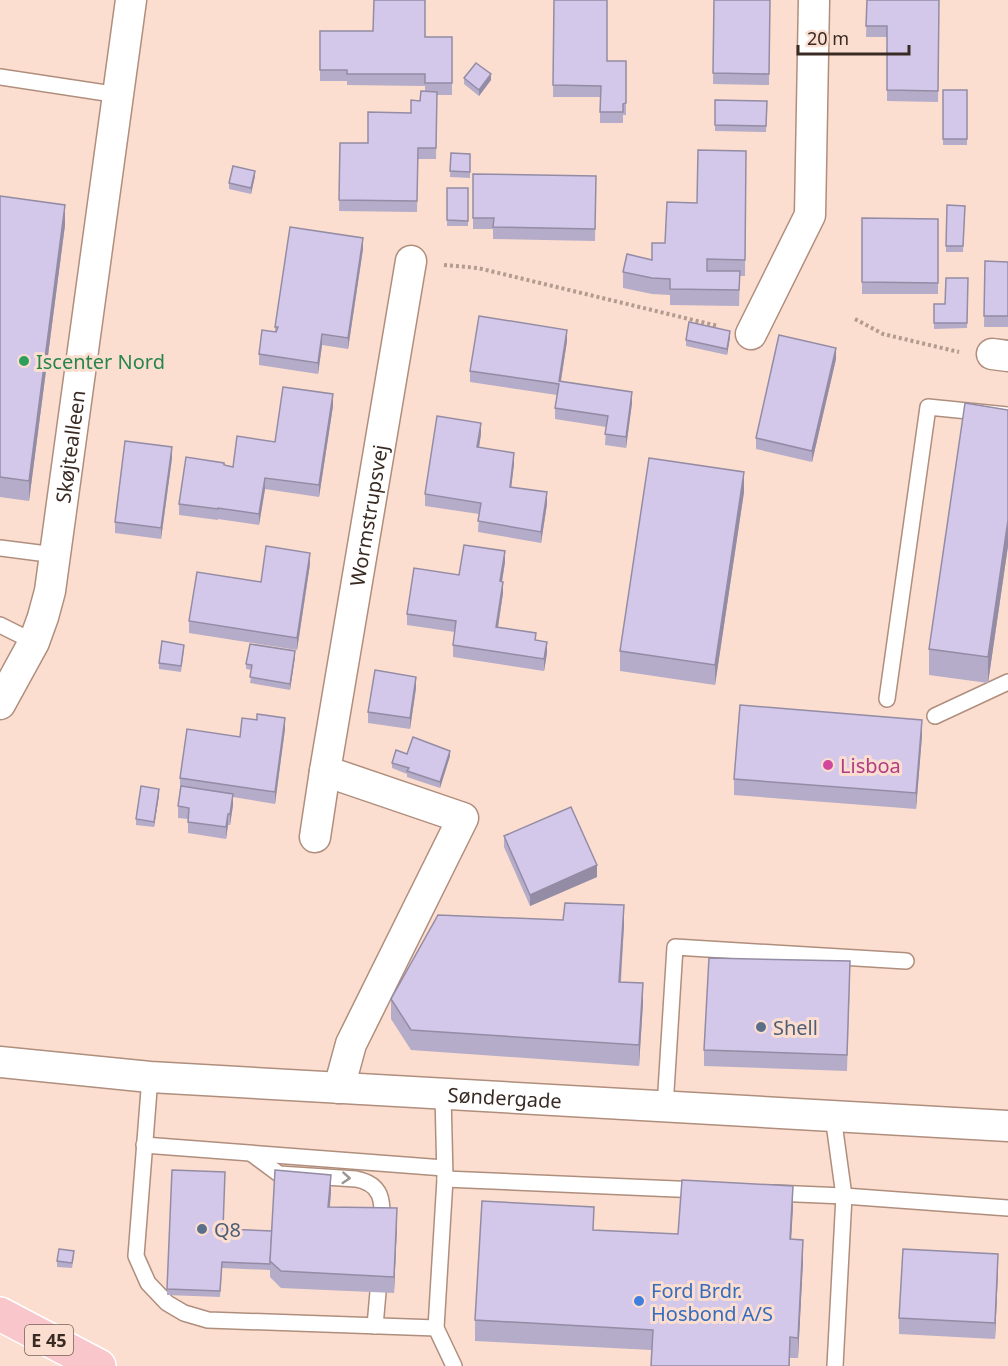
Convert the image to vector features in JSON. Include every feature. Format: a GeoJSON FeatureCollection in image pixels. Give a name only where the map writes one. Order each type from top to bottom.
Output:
{"type":"FeatureCollection","features":[{"type":"Feature","properties":{"kind":"main road","name":"E 45"},"geometry":{"type":"LineString","coordinates":[[0,1314],[99,1366]]}},
{"type":"Feature","properties":{"kind":"street","name":"Skøjtealleen"},"geometry":{"type":"LineString","coordinates":[[0,704],[34,642],[50,591],[131,0]]}},
{"type":"Feature","properties":{"kind":"street"},"geometry":{"type":"LineString","coordinates":[[751,334],[810,214],[814,0]]}},
{"type":"Feature","properties":{"kind":"street","name":"Wormstrupsvej"},"geometry":{"type":"LineString","coordinates":[[315,837],[411,261]]}},
{"type":"Feature","properties":{"kind":"street"},"geometry":{"type":"LineString","coordinates":[[325,771],[463,818],[351,1044],[339,1088]]}},
{"type":"Feature","properties":{"kind":"street","name":"Søndergade"},"geometry":{"type":"LineString","coordinates":[[0,1062],[150,1077],[1008,1126]]}},
{"type":"Feature","properties":{"kind":"lane"},"geometry":{"type":"LineString","coordinates":[[0,77],[119,95]]}},
{"type":"Feature","properties":{"kind":"lane"},"geometry":{"type":"LineString","coordinates":[[887,699],[928,407],[1008,415]]}},
{"type":"Feature","properties":{"kind":"lane"},"geometry":{"type":"LineString","coordinates":[[0,548],[55,555]]}},
{"type":"Feature","properties":{"kind":"lane"},"geometry":{"type":"LineString","coordinates":[[0,625],[34,642]]}},
{"type":"Feature","properties":{"kind":"lane"},"geometry":{"type":"LineString","coordinates":[[935,716],[1008,682]]}},
{"type":"Feature","properties":{"kind":"lane"},"geometry":{"type":"LineString","coordinates":[[665,1107],[675,947],[906,961]]}},
{"type":"Feature","properties":{"kind":"lane"},"geometry":{"type":"LineString","coordinates":[[150,1077],[136,1256],[148,1283],[167,1303],[184,1313],[208,1320],[436,1328]]}},
{"type":"Feature","properties":{"kind":"lane"},"geometry":{"type":"LineString","coordinates":[[443,1094],[444,1174],[436,1328],[454,1366]]}},
{"type":"Feature","properties":{"kind":"lane"},"geometry":{"type":"LineString","coordinates":[[833,1116],[844,1196],[835,1366]]}},
{"type":"Feature","properties":{"kind":"lane"},"geometry":{"type":"LineString","coordinates":[[144,1145],[444,1174],[714,1191]]}},
{"type":"Feature","properties":{"kind":"lane"},"geometry":{"type":"LineString","coordinates":[[252,1154],[279,1174],[366,1181],[374,1186],[382,1202],[382,1224]]}},
{"type":"Feature","properties":{"kind":"lane"},"geometry":{"type":"LineString","coordinates":[[761,1193],[844,1196],[1008,1208]]}},
{"type":"Feature","properties":{"kind":"lane"},"geometry":{"type":"LineString","coordinates":[[375,1326],[378,1292]]}},
{"type":"Feature","properties":{"kind":"path"},"geometry":{"type":"LineString","coordinates":[[411,261],[478,268],[751,334]]}},
{"type":"Feature","properties":{"kind":"path"},"geometry":{"type":"LineString","coordinates":[[855,319],[883,334],[979,356],[1000,355]]}},
{"type":"Feature","properties":{"kind":"building"},"geometry":{"type":"Polygon","coordinates":[[[374,0],[425,0],[425,37],[452,37],[452,83],[425,83],[425,74],[347,74],[347,70],[320,70],[320,31],[373,31],[374,0]]]}},
{"type":"Feature","properties":{"kind":"building"},"geometry":{"type":"Polygon","coordinates":[[[554,0],[607,0],[607,61],[626,61],[626,103],[623,104],[623,112],[600,112],[601,86],[553,85],[554,0]]]}},
{"type":"Feature","properties":{"kind":"building"},"geometry":{"type":"Polygon","coordinates":[[[714,0],[770,0],[769,74],[713,73],[714,0]]]}},
{"type":"Feature","properties":{"kind":"building"},"geometry":{"type":"Polygon","coordinates":[[[867,0],[939,0],[938,91],[887,90],[887,26],[866,26],[867,0]]]}},
{"type":"Feature","properties":{"kind":"building"},"geometry":{"type":"Polygon","coordinates":[[[476,63],[491,74],[479,90],[464,78],[476,63]]]}},
{"type":"Feature","properties":{"kind":"building"},"geometry":{"type":"Polygon","coordinates":[[[943,90],[967,90],[967,139],[943,139],[943,90]]]}},
{"type":"Feature","properties":{"kind":"building"},"geometry":{"type":"Polygon","coordinates":[[[421,91],[437,92],[436,148],[418,148],[417,201],[339,200],[340,143],[368,143],[368,112],[411,113],[411,100],[420,101],[421,91]]]}},
{"type":"Feature","properties":{"kind":"building"},"geometry":{"type":"Polygon","coordinates":[[[715,100],[767,101],[766,126],[715,125],[715,100]]]}},
{"type":"Feature","properties":{"kind":"building"},"geometry":{"type":"Polygon","coordinates":[[[698,150],[746,151],[745,260],[707,259],[707,271],[740,271],[739,290],[670,289],[670,279],[623,272],[627,254],[652,260],[652,243],[665,243],[667,202],[697,203],[698,150]]]}},
{"type":"Feature","properties":{"kind":"building"},"geometry":{"type":"Polygon","coordinates":[[[451,153],[470,154],[470,172],[450,171],[451,153]]]}},
{"type":"Feature","properties":{"kind":"building"},"geometry":{"type":"Polygon","coordinates":[[[233,166],[255,171],[251,188],[229,183],[233,166]]]}},
{"type":"Feature","properties":{"kind":"building"},"geometry":{"type":"Polygon","coordinates":[[[473,174],[596,176],[595,229],[493,227],[494,218],[473,218],[473,174]]]}},
{"type":"Feature","properties":{"kind":"building"},"geometry":{"type":"Polygon","coordinates":[[[447,188],[468,188],[468,221],[447,220],[447,188]]]}},
{"type":"Feature","properties":{"kind":"building","name":"Iscenter Nord"},"geometry":{"type":"Polygon","coordinates":[[[0,196],[65,205],[29,481],[0,477],[0,196]]]}},
{"type":"Feature","properties":{"kind":"building"},"geometry":{"type":"Polygon","coordinates":[[[947,205],[965,206],[963,246],[946,246],[947,205]]]}},
{"type":"Feature","properties":{"kind":"building"},"geometry":{"type":"Polygon","coordinates":[[[862,218],[938,219],[938,283],[862,282],[862,218]]]}},
{"type":"Feature","properties":{"kind":"building"},"geometry":{"type":"Polygon","coordinates":[[[290,227],[363,238],[348,338],[322,334],[318,363],[259,354],[262,330],[276,332],[278,327],[275,327],[290,227]]]}},
{"type":"Feature","properties":{"kind":"building"},"geometry":{"type":"Polygon","coordinates":[[[985,261],[1008,262],[1008,316],[984,316],[985,261]]]}},
{"type":"Feature","properties":{"kind":"building"},"geometry":{"type":"Polygon","coordinates":[[[946,278],[968,278],[967,323],[934,323],[934,304],[945,304],[946,278]]]}},
{"type":"Feature","properties":{"kind":"building"},"geometry":{"type":"Polygon","coordinates":[[[479,316],[567,330],[559,381],[632,392],[626,437],[605,434],[608,416],[555,408],[559,384],[470,371],[479,316]]]}},
{"type":"Feature","properties":{"kind":"building"},"geometry":{"type":"Polygon","coordinates":[[[689,322],[730,331],[727,349],[686,340],[689,322]]]}},
{"type":"Feature","properties":{"kind":"building"},"geometry":{"type":"Polygon","coordinates":[[[779,335],[836,348],[812,451],[756,438],[779,335]]]}},
{"type":"Feature","properties":{"kind":"building"},"geometry":{"type":"Polygon","coordinates":[[[283,387],[333,394],[319,485],[265,478],[259,514],[179,504],[186,457],[224,463],[224,465],[233,467],[237,436],[275,442],[283,387]]]}},
{"type":"Feature","properties":{"kind":"building"},"geometry":{"type":"Polygon","coordinates":[[[965,403],[1008,410],[1008,520],[988,657],[929,649],[965,403]]]}},
{"type":"Feature","properties":{"kind":"building"},"geometry":{"type":"Polygon","coordinates":[[[437,416],[481,423],[477,447],[514,453],[510,487],[547,492],[541,532],[478,521],[481,503],[425,494],[437,416]]]}},
{"type":"Feature","properties":{"kind":"building"},"geometry":{"type":"Polygon","coordinates":[[[125,441],[172,447],[161,528],[115,522],[125,441]]]}},
{"type":"Feature","properties":{"kind":"building"},"geometry":{"type":"Polygon","coordinates":[[[649,458],[744,472],[715,665],[620,651],[649,458]]]}},
{"type":"Feature","properties":{"kind":"building"},"geometry":{"type":"Polygon","coordinates":[[[464,545],[505,551],[496,627],[536,633],[535,640],[547,642],[544,659],[453,645],[456,621],[407,614],[414,568],[459,575],[464,545]]]}},
{"type":"Feature","properties":{"kind":"building"},"geometry":{"type":"Polygon","coordinates":[[[266,546],[310,553],[297,638],[189,621],[197,572],[261,582],[266,546]]]}},
{"type":"Feature","properties":{"kind":"building"},"geometry":{"type":"Polygon","coordinates":[[[162,641],[184,645],[181,666],[159,663],[162,641]]]}},
{"type":"Feature","properties":{"kind":"building"},"geometry":{"type":"Polygon","coordinates":[[[250,644],[295,651],[290,684],[250,677],[252,665],[246,664],[250,644]]]}},
{"type":"Feature","properties":{"kind":"building"},"geometry":{"type":"Polygon","coordinates":[[[375,670],[416,677],[410,718],[368,712],[375,670]]]}},
{"type":"Feature","properties":{"kind":"building","name":"Lisboa"},"geometry":{"type":"Polygon","coordinates":[[[740,705],[922,720],[916,793],[734,779],[740,705]]]}},
{"type":"Feature","properties":{"kind":"building"},"geometry":{"type":"Polygon","coordinates":[[[257,714],[285,718],[275,792],[180,778],[187,729],[240,737],[242,718],[257,720],[257,714]]]}},
{"type":"Feature","properties":{"kind":"building"},"geometry":{"type":"Polygon","coordinates":[[[413,737],[450,751],[440,782],[407,771],[409,768],[392,763],[396,750],[407,754],[413,737]]]}},
{"type":"Feature","properties":{"kind":"building"},"geometry":{"type":"Polygon","coordinates":[[[141,786],[159,789],[154,822],[136,819],[141,786]]]}},
{"type":"Feature","properties":{"kind":"building"},"geometry":{"type":"Polygon","coordinates":[[[181,786],[233,794],[226,827],[188,822],[189,808],[178,806],[181,786]]]}},
{"type":"Feature","properties":{"kind":"building"},"geometry":{"type":"Polygon","coordinates":[[[571,807],[597,865],[530,895],[504,836],[571,807]]]}},
{"type":"Feature","properties":{"kind":"building"},"geometry":{"type":"Polygon","coordinates":[[[565,903],[624,905],[619,982],[643,983],[639,1045],[411,1030],[391,999],[438,915],[563,920],[565,903]]]}},
{"type":"Feature","properties":{"kind":"building"},"geometry":{"type":"Polygon","coordinates":[[[709,958],[850,961],[847,1055],[704,1050],[709,958]]]}},
{"type":"Feature","properties":{"kind":"building"},"geometry":{"type":"Polygon","coordinates":[[[172,1170],[225,1172],[223,1229],[272,1231],[270,1264],[222,1262],[220,1291],[167,1289],[172,1170]]]}},
{"type":"Feature","properties":{"kind":"building"},"geometry":{"type":"Polygon","coordinates":[[[275,1170],[331,1175],[328,1207],[397,1208],[394,1277],[281,1271],[270,1261],[275,1170]]]}},
{"type":"Feature","properties":{"kind":"building","name":"Ford Brdr. Hosbond A/S"},"geometry":{"type":"Polygon","coordinates":[[[682,1180],[793,1186],[790,1239],[803,1240],[798,1338],[790,1337],[789,1366],[651,1366],[653,1330],[475,1320],[482,1201],[594,1207],[593,1230],[678,1234],[682,1180]]]}},
{"type":"Feature","properties":{"kind":"building"},"geometry":{"type":"Polygon","coordinates":[[[59,1249],[74,1251],[72,1263],[57,1261],[59,1249]]]}},
{"type":"Feature","properties":{"kind":"building"},"geometry":{"type":"Polygon","coordinates":[[[903,1249],[998,1254],[995,1323],[899,1318],[903,1249]]]}},
{"type":"Feature","properties":{"kind":"place","name":"Iscenter Nord"},"geometry":{"type":"Point","coordinates":[24,361]}},
{"type":"Feature","properties":{"kind":"place","name":"Lisboa"},"geometry":{"type":"Point","coordinates":[828,765]}},
{"type":"Feature","properties":{"kind":"place","name":"Shell"},"geometry":{"type":"Point","coordinates":[761,1027]}},
{"type":"Feature","properties":{"kind":"place","name":"Q8"},"geometry":{"type":"Point","coordinates":[202,1229]}},
{"type":"Feature","properties":{"kind":"place","name":"Ford Brdr. Hosbond A/S"},"geometry":{"type":"Point","coordinates":[639,1301]}}]}
